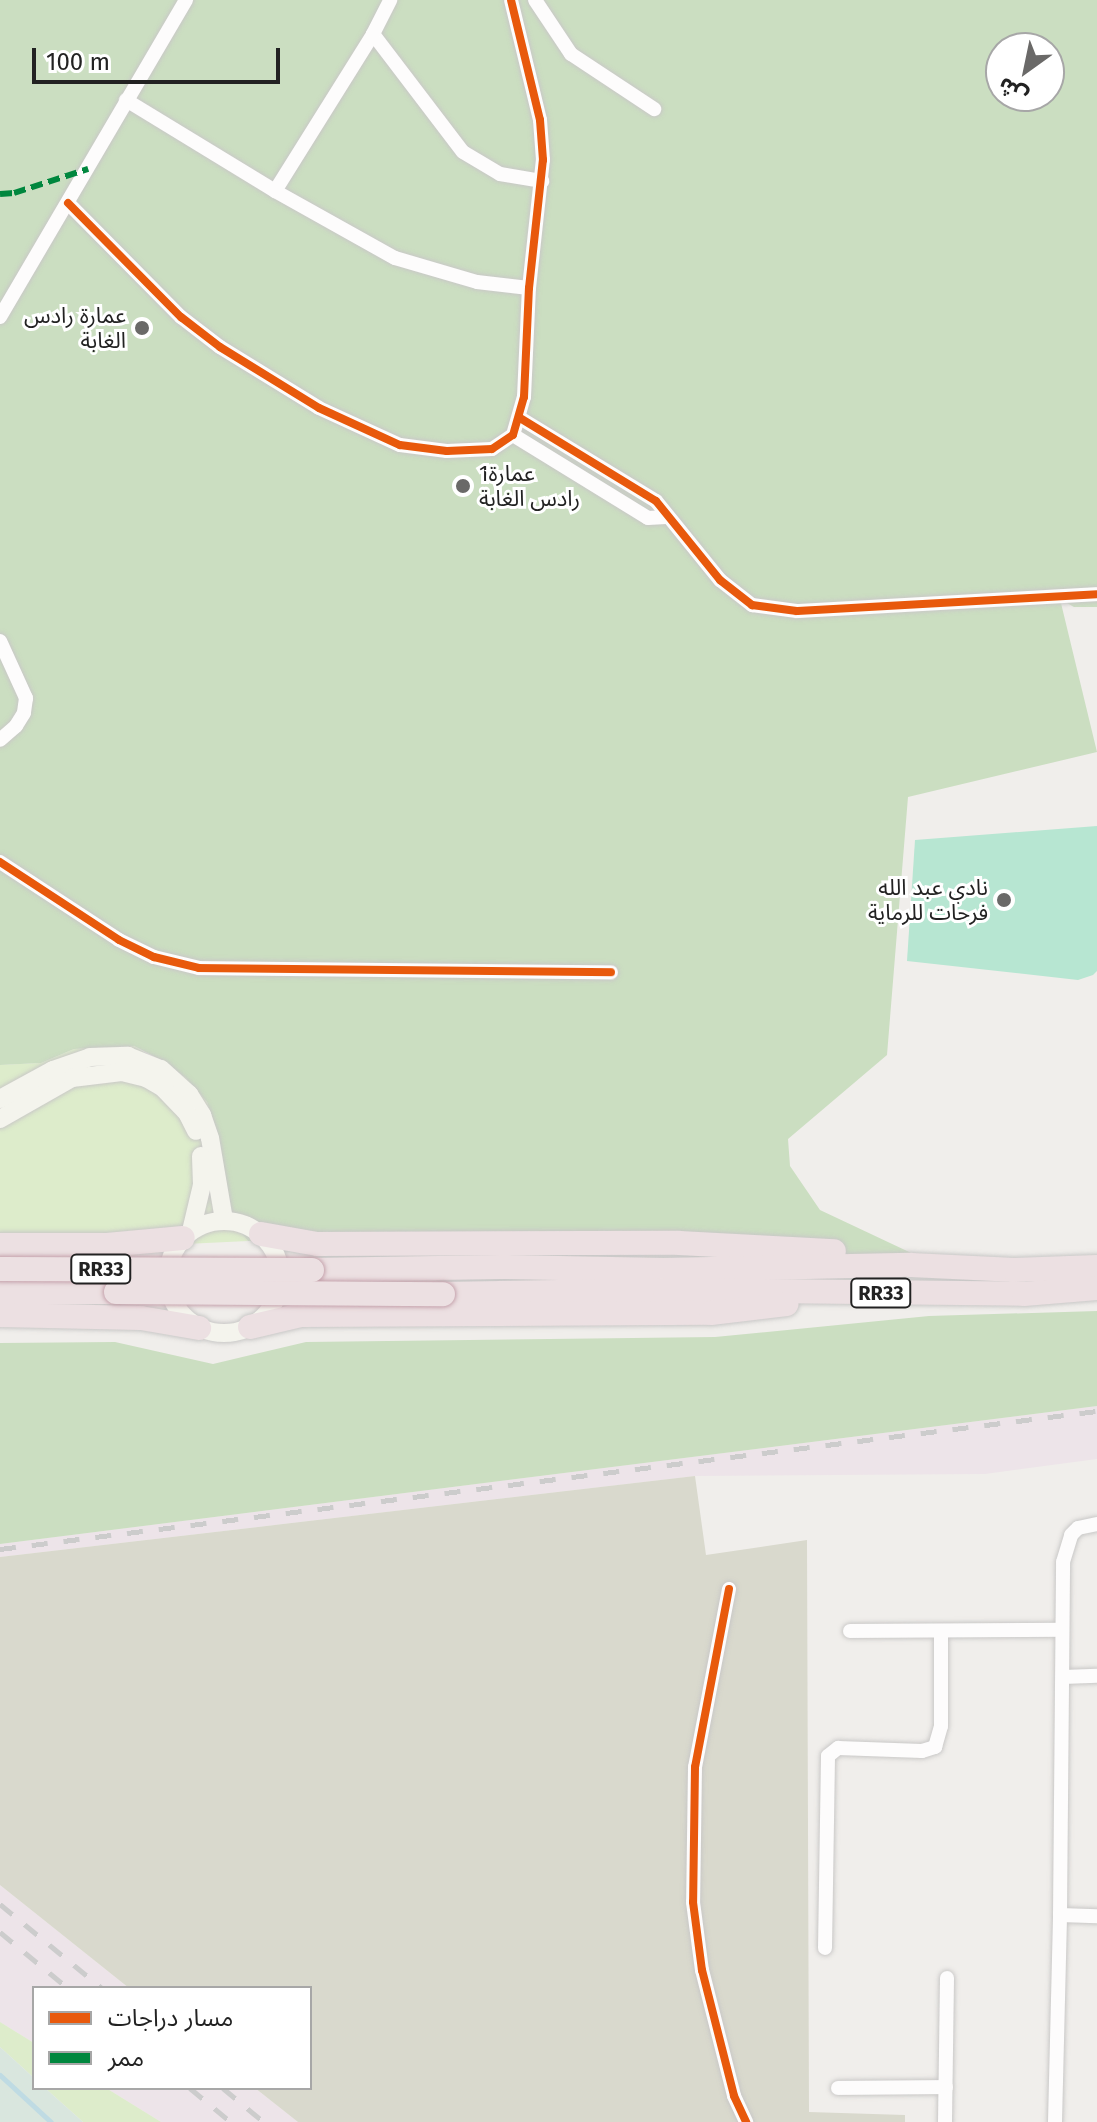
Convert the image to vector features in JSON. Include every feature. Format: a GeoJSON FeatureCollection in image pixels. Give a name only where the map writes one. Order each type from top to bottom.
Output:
{"type":"FeatureCollection","features":[{"type":"Feature","properties":{"kind":"highway"},"geometry":{"type":"LineString","coordinates":[[0,1245],[107,1245],[187,1234]]}},
{"type":"Feature","properties":{"kind":"highway"},"geometry":{"type":"LineString","coordinates":[[261,1234],[317,1244],[679,1243],[860,1253],[911,1265]]}},
{"type":"Feature","properties":{"kind":"highway","name":"RR33"},"geometry":{"type":"LineString","coordinates":[[0,1293],[664,1280],[911,1265],[1014,1270],[1097,1267]]}},
{"type":"Feature","properties":{"kind":"highway","name":"RR33"},"geometry":{"type":"LineString","coordinates":[[0,1269],[664,1280],[877,1292],[1024,1294],[1097,1288]]}},
{"type":"Feature","properties":{"kind":"highway"},"geometry":{"type":"LineString","coordinates":[[250,1327],[301,1315],[711,1313],[877,1292]]}},
{"type":"Feature","properties":{"kind":"highway"},"geometry":{"type":"LineString","coordinates":[[0,1315],[141,1318],[199,1328]]}},
{"type":"Feature","properties":{"kind":"street"},"geometry":{"type":"LineString","coordinates":[[0,317],[186,0]]}},
{"type":"Feature","properties":{"kind":"street"},"geometry":{"type":"LineString","coordinates":[[275,191],[373,34],[390,0]]}},
{"type":"Feature","properties":{"kind":"street"},"geometry":{"type":"LineString","coordinates":[[68,203],[181,317],[220,347],[360,429],[400,445],[447,451],[492,449],[513,435],[520,418],[526,376],[529,288],[542,181],[540,120],[511,0]]}},
{"type":"Feature","properties":{"kind":"street"},"geometry":{"type":"LineString","coordinates":[[535,0],[571,54],[654,109]]}},
{"type":"Feature","properties":{"kind":"street"},"geometry":{"type":"LineString","coordinates":[[373,34],[463,152],[500,174],[542,181]]}},
{"type":"Feature","properties":{"kind":"street"},"geometry":{"type":"LineString","coordinates":[[126,100],[275,191],[410,263],[477,282],[529,288]]}},
{"type":"Feature","properties":{"kind":"street"},"geometry":{"type":"LineString","coordinates":[[520,418],[656,501],[720,580],[752,605],[813,611],[1097,594]]}},
{"type":"Feature","properties":{"kind":"street"},"geometry":{"type":"LineString","coordinates":[[513,435],[648,518],[666,517]]}},
{"type":"Feature","properties":{"kind":"street"},"geometry":{"type":"LineString","coordinates":[[0,641],[26,698],[24,713],[16,726],[0,740]]}},
{"type":"Feature","properties":{"kind":"street"},"geometry":{"type":"LineString","coordinates":[[0,862],[119,940],[154,957],[188,966],[611,972]]}},
{"type":"Feature","properties":{"kind":"street"},"geometry":{"type":"LineString","coordinates":[[0,1099],[53,1070],[90,1057],[128,1056],[161,1069],[189,1094],[202,1115],[210,1138],[224,1220]]}},
{"type":"Feature","properties":{"kind":"street"},"geometry":{"type":"LineString","coordinates":[[0,1119],[72,1078],[93,1073],[122,1072],[153,1082],[181,1106],[198,1137],[203,1173],[195,1224],[187,1234],[171,1256],[167,1276],[177,1306],[199,1328],[234,1333],[250,1327],[265,1316],[281,1284],[280,1265],[273,1248],[261,1234],[244,1224],[224,1220],[187,1234]]}},
{"type":"Feature","properties":{"kind":"street"},"geometry":{"type":"LineString","coordinates":[[1055,2122],[1063,1677],[1061,1630],[1067,1544],[1078,1528],[1097,1524]]}},
{"type":"Feature","properties":{"kind":"street"},"geometry":{"type":"LineString","coordinates":[[729,1589],[695,1767],[693,1902],[702,1970],[734,2096],[746,2122]]}},
{"type":"Feature","properties":{"kind":"street"},"geometry":{"type":"LineString","coordinates":[[850,1631],[1061,1630]]}},
{"type":"Feature","properties":{"kind":"street"},"geometry":{"type":"LineString","coordinates":[[825,1948],[828,1756],[838,1748],[922,1751],[935,1747],[941,1726],[941,1631]]}},
{"type":"Feature","properties":{"kind":"street"},"geometry":{"type":"LineString","coordinates":[[1063,1677],[1097,1676]]}},
{"type":"Feature","properties":{"kind":"street"},"geometry":{"type":"LineString","coordinates":[[1060,1915],[1097,1916]]}},
{"type":"Feature","properties":{"kind":"street"},"geometry":{"type":"LineString","coordinates":[[945,2122],[947,1978]]}},
{"type":"Feature","properties":{"kind":"street"},"geometry":{"type":"LineString","coordinates":[[838,2088],[946,2087]]}},
{"type":"Feature","properties":{"kind":"shaded area"},"geometry":{"type":"Polygon","coordinates":[[[1097,1406],[1097,1459],[985,1474],[695,1476],[0,1557],[0,1544],[1097,1406]]]}},
{"type":"Feature","properties":{"kind":"shaded area"},"geometry":{"type":"Polygon","coordinates":[[[695,1476],[706,1555],[807,1540],[809,2112],[905,2115],[905,2122],[298,2122],[258,2090],[312,2090],[312,1986],[126,1986],[0,1885],[0,1557],[695,1476]]]}},
{"type":"Feature","properties":{"kind":"shaded area"},"geometry":{"type":"Polygon","coordinates":[[[0,1885],[126,1986],[32,1986],[32,2042],[0,2022],[0,1885]]]}},
{"type":"Feature","properties":{"kind":"shaded area"},"geometry":{"type":"Polygon","coordinates":[[[0,2047],[32,2076],[32,2090],[47,2090],[83,2122],[0,2122],[0,2047]]]}},
{"type":"Feature","properties":{"kind":"shaded area"},"geometry":{"type":"Polygon","coordinates":[[[109,2090],[258,2090],[298,2122],[161,2122],[109,2090]]]}},
{"type":"Feature","properties":{"kind":"green space"},"geometry":{"type":"Polygon","coordinates":[[[0,0],[1097,0],[1097,607],[1074,607],[1060,599],[1097,752],[908,797],[887,1055],[788,1139],[790,1166],[820,1210],[924,1259],[714,1247],[248,1241],[233,1223],[217,1131],[207,1102],[186,1078],[163,1061],[134,1046],[74,1049],[41,1063],[0,1065],[0,0]]]}},
{"type":"Feature","properties":{"kind":"green space","name":"نادي عبد الله فرحات للرماية"},"geometry":{"type":"Polygon","coordinates":[[[1097,826],[1097,971],[1093,975],[1078,980],[907,961],[915,840],[1097,826]]]}},
{"type":"Feature","properties":{"kind":"green space"},"geometry":{"type":"Polygon","coordinates":[[[134,1046],[186,1078],[207,1102],[217,1131],[233,1223],[248,1241],[60,1250],[0,1259],[0,1065],[41,1063],[74,1049],[134,1046]]]}},
{"type":"Feature","properties":{"kind":"green space"},"geometry":{"type":"Polygon","coordinates":[[[1097,1311],[1097,1406],[0,1544],[0,1343],[115,1342],[213,1364],[306,1342],[715,1337],[929,1316],[1097,1311]]]}},
{"type":"Feature","properties":{"kind":"green space"},"geometry":{"type":"Polygon","coordinates":[[[0,2022],[32,2042],[32,2076],[0,2047],[0,2022]]]}},
{"type":"Feature","properties":{"kind":"green space"},"geometry":{"type":"Polygon","coordinates":[[[47,2090],[109,2090],[161,2122],[83,2122],[47,2090]]]}},
{"type":"Feature","properties":{"kind":"waterway"},"geometry":{"type":"LineString","coordinates":[[0,2075],[51,2122]]}},
{"type":"Feature","properties":{"kind":"railway"},"geometry":{"type":"LineString","coordinates":[[0,1549],[1097,1411]]}},
{"type":"Feature","properties":{"kind":"railway"},"geometry":{"type":"LineString","coordinates":[[0,1904],[100,1986]]}},
{"type":"Feature","properties":{"kind":"railway"},"geometry":{"type":"LineString","coordinates":[[0,1932],[66,1986]]}},
{"type":"Feature","properties":{"kind":"railway"},"geometry":{"type":"LineString","coordinates":[[192,2090],[231,2122]]}},
{"type":"Feature","properties":{"kind":"railway"},"geometry":{"type":"LineString","coordinates":[[225,2090],[264,2122]]}},
{"type":"Feature","properties":{"kind":"marked path"},"geometry":{"type":"LineString","coordinates":[[0,194],[14,193],[88,169]]}},
{"type":"Feature","properties":{"kind":"cycle path"},"geometry":{"type":"LineString","coordinates":[[68,203],[181,317],[220,347],[319,408],[400,445],[447,451],[492,449],[513,435],[524,397],[529,288],[543,160],[540,120],[511,0]]}},
{"type":"Feature","properties":{"kind":"cycle path"},"geometry":{"type":"LineString","coordinates":[[520,418],[656,501],[720,580],[752,605],[797,611],[1097,594]]}},
{"type":"Feature","properties":{"kind":"cycle path"},"geometry":{"type":"LineString","coordinates":[[0,862],[119,940],[154,957],[199,968],[611,972]]}},
{"type":"Feature","properties":{"kind":"cycle path"},"geometry":{"type":"LineString","coordinates":[[729,1589],[695,1767],[693,1902],[702,1970],[734,2096],[746,2122]]}},
{"type":"Feature","properties":{"kind":"place","name":"عمارة رادس الغابة"},"geometry":{"type":"Point","coordinates":[142,328]}},
{"type":"Feature","properties":{"kind":"place","name":"1عمارة رادس الغابة"},"geometry":{"type":"Point","coordinates":[463,486]}},
{"type":"Feature","properties":{"kind":"place","name":"نادي عبد الله فرحات للرماية"},"geometry":{"type":"Point","coordinates":[1004,900]}}]}
